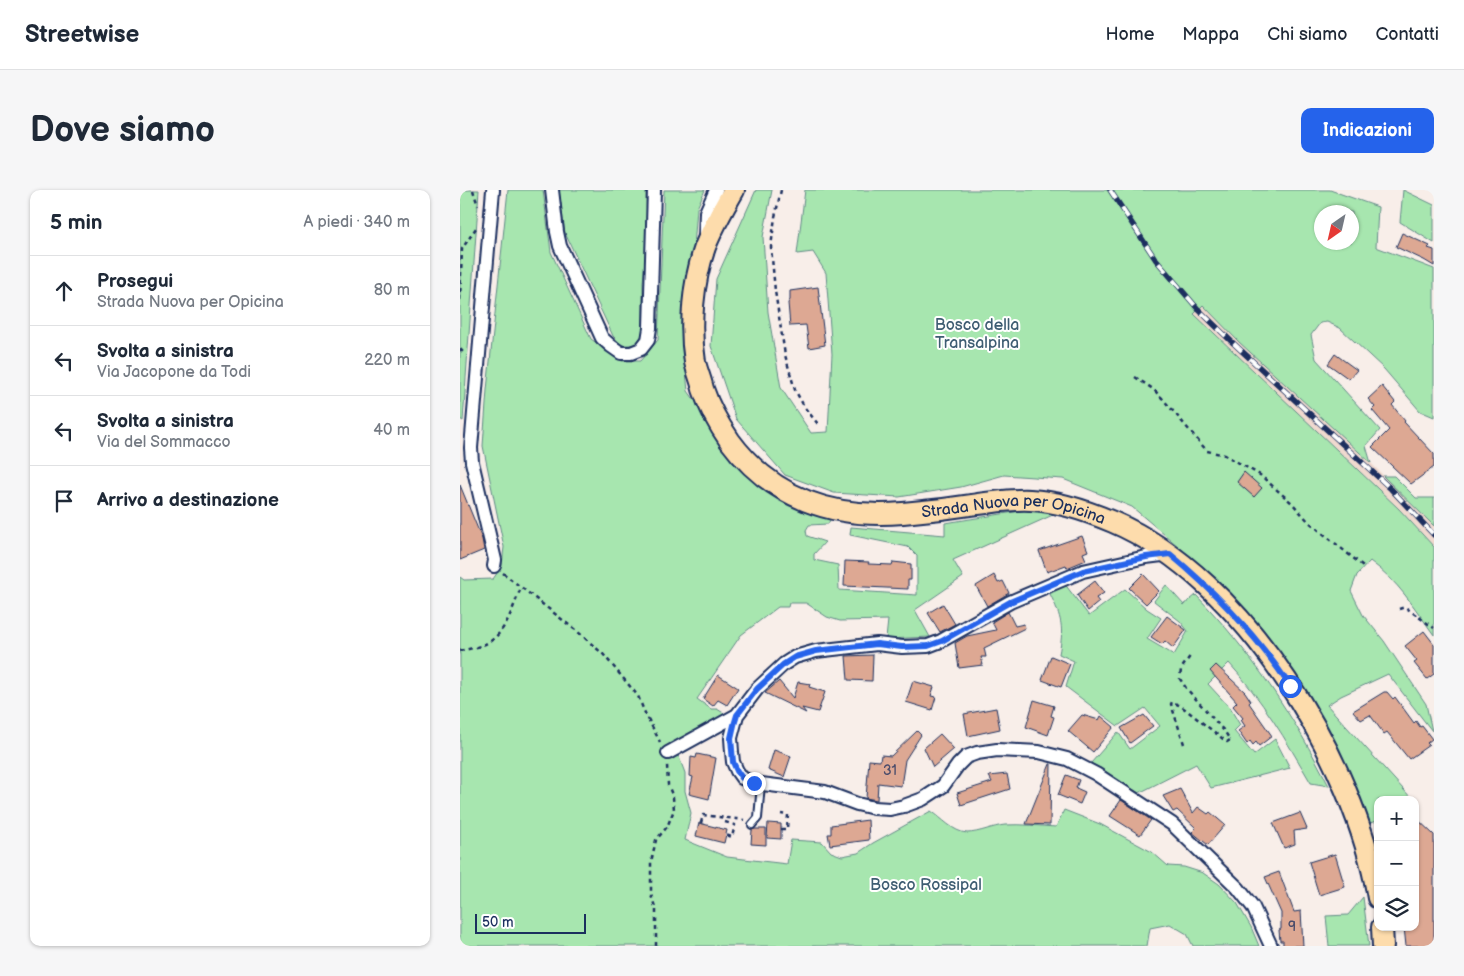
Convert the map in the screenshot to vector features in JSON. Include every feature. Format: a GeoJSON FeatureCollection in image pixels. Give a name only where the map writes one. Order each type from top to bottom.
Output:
{"type":"FeatureCollection","features":[{"type":"Feature","properties":{"kind":"main road","name":"Strada Nuova per Opicina"},"geometry":{"type":"LineString","coordinates":[[734,190],[717,220],[704,249],[696,281],[692,323],[695,363],[706,397],[722,430],[741,456],[775,485],[796,497],[820,506],[874,515],[1009,500],[1055,503],[1087,512],[1120,525],[1170,554],[1198,577],[1242,622],[1276,664],[1332,760],[1352,805],[1364,840],[1375,886]]}},
{"type":"Feature","properties":{"kind":"main road"},"geometry":{"type":"LineString","coordinates":[[1382,931],[1383,946]]}},
{"type":"Feature","properties":{"kind":"street"},"geometry":{"type":"LineString","coordinates":[[493,190],[471,448],[472,462],[496,560],[494,566]]}},
{"type":"Feature","properties":{"kind":"street"},"geometry":{"type":"LineString","coordinates":[[552,190],[560,246],[602,338],[621,353],[631,353],[641,349],[648,340],[650,328],[654,190]]}},
{"type":"Feature","properties":{"kind":"street"},"geometry":{"type":"LineString","coordinates":[[704,249],[706,212],[716,190]]}},
{"type":"Feature","properties":{"kind":"street"},"geometry":{"type":"LineString","coordinates":[[1170,554],[1146,557],[1083,571],[1010,602],[942,641],[928,646],[902,647],[877,644],[816,651],[795,657],[784,664],[757,689],[737,715],[731,738],[733,762],[742,778],[749,782],[825,792],[857,804],[890,809],[923,799],[942,786],[966,757],[977,753],[997,750],[1039,752],[1067,759],[1096,774],[1172,824],[1184,834],[1238,888],[1253,907],[1271,946]]}},
{"type":"Feature","properties":{"kind":"street"},"geometry":{"type":"LineString","coordinates":[[668,753],[737,715]]}},
{"type":"Feature","properties":{"kind":"lane"},"geometry":{"type":"LineString","coordinates":[[751,823],[758,818],[761,784]]}},
{"type":"Feature","properties":{"kind":"path"},"geometry":{"type":"LineString","coordinates":[[474,190],[478,209]]}},
{"type":"Feature","properties":{"kind":"path"},"geometry":{"type":"LineString","coordinates":[[781,190],[771,247],[775,291],[786,355],[795,390],[804,408],[818,424]]}},
{"type":"Feature","properties":{"kind":"path"},"geometry":{"type":"LineString","coordinates":[[460,300],[462,249],[479,224]]}},
{"type":"Feature","properties":{"kind":"path"},"geometry":{"type":"LineString","coordinates":[[1135,377],[1153,389],[1162,398],[1207,452],[1218,452],[1225,455],[1260,475],[1292,503],[1309,522],[1362,566]]}},
{"type":"Feature","properties":{"kind":"path"},"geometry":{"type":"LineString","coordinates":[[494,566],[578,632],[619,671],[638,696],[644,712],[668,753],[666,770],[668,785],[673,796],[674,810],[667,826],[656,840],[651,862],[652,894],[656,910],[656,946]]}},
{"type":"Feature","properties":{"kind":"path"},"geometry":{"type":"LineString","coordinates":[[460,651],[484,645],[498,635],[506,623],[521,588]]}},
{"type":"Feature","properties":{"kind":"path"},"geometry":{"type":"LineString","coordinates":[[1399,609],[1405,607],[1434,628]]}},
{"type":"Feature","properties":{"kind":"path"},"geometry":{"type":"LineString","coordinates":[[1184,744],[1171,704],[1172,702],[1181,706],[1227,742],[1230,740],[1180,679],[1182,669],[1191,655]]}},
{"type":"Feature","properties":{"kind":"path"},"geometry":{"type":"LineString","coordinates":[[781,814],[788,815],[787,829],[781,829]]}},
{"type":"Feature","properties":{"kind":"path"},"geometry":{"type":"LineString","coordinates":[[701,823],[704,815],[751,823]]}},
{"type":"Feature","properties":{"kind":"path"},"geometry":{"type":"LineString","coordinates":[[725,822],[735,825],[732,837],[726,835]]}},
{"type":"Feature","properties":{"kind":"shaded area"},"geometry":{"type":"Polygon","coordinates":[[[1203,304],[1239,342],[1371,463],[1434,526],[1434,547],[1399,509],[1194,314],[1203,304]]]}},
{"type":"Feature","properties":{"kind":"green space"},"geometry":{"type":"Polygon","coordinates":[[[460,190],[479,190],[463,421],[460,419],[460,190]]]}},
{"type":"Feature","properties":{"kind":"green space","name":"Bosco Rossipal"},"geometry":{"type":"Polygon","coordinates":[[[508,190],[543,190],[551,252],[591,339],[622,361],[640,361],[658,340],[664,190],[705,190],[697,208],[693,260],[681,323],[688,391],[752,480],[803,508],[831,518],[828,524],[809,525],[806,530],[807,536],[825,542],[814,554],[814,560],[838,565],[839,590],[917,595],[917,556],[908,547],[850,535],[851,527],[945,535],[945,523],[1027,510],[1055,514],[953,560],[963,577],[915,610],[930,637],[886,639],[888,620],[840,621],[827,617],[806,603],[789,603],[788,607],[778,607],[741,635],[697,699],[711,709],[717,709],[727,715],[674,744],[685,773],[685,791],[691,813],[685,840],[727,857],[787,864],[791,840],[822,842],[831,852],[842,856],[858,853],[931,811],[952,827],[967,833],[1005,825],[1056,827],[1064,810],[1100,824],[1152,852],[1168,866],[1184,867],[1203,873],[1219,884],[1237,903],[1251,927],[1259,946],[1193,946],[1187,934],[1170,924],[1150,928],[1147,946],[460,946],[460,577],[464,580],[493,579],[502,566],[504,547],[483,446],[508,190]]]}},
{"type":"Feature","properties":{"kind":"green space"},"geometry":{"type":"Polygon","coordinates":[[[559,190],[646,190],[647,244],[643,282],[643,333],[636,345],[622,345],[613,336],[565,233],[559,190]]]}},
{"type":"Feature","properties":{"kind":"green space","name":"Bosco della Transalpina"},"geometry":{"type":"Polygon","coordinates":[[[756,190],[772,190],[763,237],[768,312],[781,388],[811,433],[828,432],[832,354],[826,273],[813,252],[797,254],[805,190],[1330,190],[1378,207],[1376,247],[1434,269],[1434,417],[1420,411],[1384,369],[1340,328],[1327,322],[1320,323],[1311,335],[1316,359],[1380,430],[1366,446],[1371,463],[1239,342],[1203,305],[1194,314],[1399,509],[1434,547],[1434,635],[1397,586],[1370,561],[1357,575],[1351,591],[1363,615],[1384,641],[1426,704],[1432,731],[1388,674],[1341,696],[1327,705],[1409,796],[1374,796],[1374,822],[1369,823],[1338,748],[1292,673],[1251,619],[1205,569],[1132,507],[1063,479],[1004,475],[961,487],[899,497],[834,493],[785,475],[736,419],[711,346],[716,279],[756,190]]]}},
{"type":"Feature","properties":{"kind":"green space"},"geometry":{"type":"Polygon","coordinates":[[[1403,190],[1434,205],[1434,243],[1400,222],[1403,190]]]}},
{"type":"Feature","properties":{"kind":"green space"},"geometry":{"type":"Polygon","coordinates":[[[1383,476],[1394,476],[1416,498],[1434,498],[1434,526],[1383,476]]]}},
{"type":"Feature","properties":{"kind":"green space"},"geometry":{"type":"Polygon","coordinates":[[[1064,583],[1089,616],[1125,589],[1147,609],[1161,618],[1147,639],[1174,655],[1188,631],[1180,621],[1154,601],[1166,585],[1184,605],[1196,595],[1235,639],[1270,686],[1301,735],[1329,786],[1311,783],[1263,705],[1229,663],[1208,684],[1230,708],[1240,725],[1234,731],[1254,755],[1275,739],[1290,768],[1211,788],[1196,764],[1139,793],[1091,763],[1118,732],[1130,749],[1160,726],[1145,708],[1118,726],[1066,687],[1074,661],[1059,654],[1061,623],[1050,594],[1064,583]]]}},
{"type":"Feature","properties":{"kind":"green space"},"geometry":{"type":"Polygon","coordinates":[[[1363,897],[1369,946],[1329,946],[1326,916],[1348,915],[1363,897]]]}},
{"type":"Feature","properties":{"kind":"building"},"geometry":{"type":"Polygon","coordinates":[[[1402,233],[1430,246],[1428,248],[1434,250],[1434,266],[1396,247],[1402,233]]]}},
{"type":"Feature","properties":{"kind":"building"},"geometry":{"type":"Polygon","coordinates":[[[818,287],[825,345],[809,348],[806,325],[790,326],[788,303],[790,291],[818,287]]]}},
{"type":"Feature","properties":{"kind":"building"},"geometry":{"type":"Polygon","coordinates":[[[1335,354],[1357,370],[1349,379],[1328,364],[1335,354]]]}},
{"type":"Feature","properties":{"kind":"building"},"geometry":{"type":"Polygon","coordinates":[[[1382,386],[1395,402],[1392,405],[1404,422],[1434,454],[1434,467],[1411,484],[1372,447],[1389,430],[1372,410],[1375,407],[1368,399],[1382,386]]]}},
{"type":"Feature","properties":{"kind":"building"},"geometry":{"type":"Polygon","coordinates":[[[1244,472],[1262,488],[1254,497],[1237,482],[1244,472]]]}},
{"type":"Feature","properties":{"kind":"building"},"geometry":{"type":"Polygon","coordinates":[[[460,485],[482,539],[484,550],[460,560],[460,485]]]}},
{"type":"Feature","properties":{"kind":"building"},"geometry":{"type":"Polygon","coordinates":[[[1082,536],[1088,551],[1083,553],[1086,560],[1067,568],[1066,565],[1047,572],[1039,551],[1082,536]]]}},
{"type":"Feature","properties":{"kind":"building"},"geometry":{"type":"Polygon","coordinates":[[[845,561],[869,562],[868,564],[892,565],[893,562],[911,564],[911,580],[908,580],[908,589],[844,586],[845,561]]]}},
{"type":"Feature","properties":{"kind":"building"},"geometry":{"type":"Polygon","coordinates":[[[1143,574],[1159,591],[1146,604],[1129,588],[1143,574]]]}},
{"type":"Feature","properties":{"kind":"building"},"geometry":{"type":"Polygon","coordinates":[[[994,575],[998,583],[1003,581],[1009,593],[987,606],[976,586],[994,575]]]}},
{"type":"Feature","properties":{"kind":"building"},"geometry":{"type":"Polygon","coordinates":[[[1095,581],[1104,593],[1096,598],[1099,602],[1088,611],[1077,595],[1095,581]]]}},
{"type":"Feature","properties":{"kind":"building"},"geometry":{"type":"Polygon","coordinates":[[[943,604],[955,624],[940,632],[928,613],[943,604]]]}},
{"type":"Feature","properties":{"kind":"building"},"geometry":{"type":"Polygon","coordinates":[[[1008,612],[1015,626],[1024,624],[1025,628],[984,648],[986,657],[981,657],[983,665],[959,668],[955,643],[967,636],[996,630],[992,622],[1008,612]]]}},
{"type":"Feature","properties":{"kind":"building"},"geometry":{"type":"Polygon","coordinates":[[[1167,616],[1186,630],[1173,648],[1165,641],[1162,644],[1151,637],[1167,616]]]}},
{"type":"Feature","properties":{"kind":"building"},"geometry":{"type":"Polygon","coordinates":[[[1424,631],[1434,644],[1434,674],[1427,679],[1414,663],[1417,661],[1405,646],[1424,631]]]}},
{"type":"Feature","properties":{"kind":"building"},"geometry":{"type":"Polygon","coordinates":[[[873,655],[872,681],[848,680],[846,656],[873,655]]]}},
{"type":"Feature","properties":{"kind":"building"},"geometry":{"type":"Polygon","coordinates":[[[1051,656],[1070,664],[1061,687],[1042,680],[1051,656]]]}},
{"type":"Feature","properties":{"kind":"building"},"geometry":{"type":"Polygon","coordinates":[[[1216,665],[1245,692],[1251,701],[1249,703],[1272,736],[1259,746],[1256,742],[1253,745],[1250,741],[1247,744],[1238,731],[1245,726],[1241,720],[1243,718],[1233,706],[1237,702],[1210,671],[1216,665]]]}},
{"type":"Feature","properties":{"kind":"building"},"geometry":{"type":"Polygon","coordinates":[[[718,675],[738,688],[727,705],[718,700],[713,706],[703,699],[718,675]]]}},
{"type":"Feature","properties":{"kind":"building"},"geometry":{"type":"Polygon","coordinates":[[[779,681],[793,698],[798,682],[810,684],[809,687],[825,692],[818,712],[802,708],[806,713],[765,693],[779,681]]]}},
{"type":"Feature","properties":{"kind":"building"},"geometry":{"type":"Polygon","coordinates":[[[913,681],[934,687],[931,696],[936,697],[932,710],[906,702],[913,681]]]}},
{"type":"Feature","properties":{"kind":"building"},"geometry":{"type":"Polygon","coordinates":[[[1387,692],[1393,699],[1395,697],[1414,723],[1416,721],[1420,727],[1422,726],[1432,739],[1427,743],[1429,745],[1409,759],[1387,732],[1384,734],[1370,715],[1361,720],[1353,711],[1387,692]]]}},
{"type":"Feature","properties":{"kind":"building"},"geometry":{"type":"Polygon","coordinates":[[[1034,700],[1054,706],[1051,716],[1054,717],[1048,735],[1026,727],[1034,700]]]}},
{"type":"Feature","properties":{"kind":"building"},"geometry":{"type":"Polygon","coordinates":[[[996,708],[1000,729],[968,736],[964,714],[996,708]]]}},
{"type":"Feature","properties":{"kind":"building"},"geometry":{"type":"Polygon","coordinates":[[[1082,715],[1099,720],[1101,716],[1114,727],[1093,752],[1068,731],[1082,715]]]}},
{"type":"Feature","properties":{"kind":"building"},"geometry":{"type":"Polygon","coordinates":[[[1144,715],[1153,726],[1130,743],[1121,728],[1144,715]]]}},
{"type":"Feature","properties":{"kind":"building"},"geometry":{"type":"Polygon","coordinates":[[[917,731],[921,735],[905,760],[901,786],[878,783],[877,800],[866,798],[869,760],[880,761],[881,755],[891,756],[917,731]]]}},
{"type":"Feature","properties":{"kind":"building"},"geometry":{"type":"Polygon","coordinates":[[[940,734],[954,749],[933,767],[924,748],[940,734]]]}},
{"type":"Feature","properties":{"kind":"building"},"geometry":{"type":"Polygon","coordinates":[[[774,750],[791,756],[784,777],[768,770],[774,750]]]}},
{"type":"Feature","properties":{"kind":"building"},"geometry":{"type":"Polygon","coordinates":[[[697,754],[716,758],[709,799],[689,794],[693,777],[690,776],[691,757],[696,758],[697,754]]]}},
{"type":"Feature","properties":{"kind":"building"},"geometry":{"type":"Polygon","coordinates":[[[1050,764],[1050,825],[1026,824],[1050,764]]]}},
{"type":"Feature","properties":{"kind":"building"},"geometry":{"type":"Polygon","coordinates":[[[1007,774],[1010,789],[961,805],[957,793],[992,782],[989,776],[1007,774]]]}},
{"type":"Feature","properties":{"kind":"building"},"geometry":{"type":"Polygon","coordinates":[[[1066,775],[1079,780],[1076,788],[1085,792],[1080,804],[1058,795],[1066,775]]]}},
{"type":"Feature","properties":{"kind":"building"},"geometry":{"type":"Polygon","coordinates":[[[1180,789],[1193,813],[1198,807],[1208,814],[1210,812],[1225,825],[1208,845],[1192,832],[1196,828],[1177,810],[1173,812],[1163,796],[1180,789]]]}},
{"type":"Feature","properties":{"kind":"building"},"geometry":{"type":"Polygon","coordinates":[[[1121,800],[1151,820],[1140,835],[1110,816],[1121,800]]]}},
{"type":"Feature","properties":{"kind":"building"},"geometry":{"type":"Polygon","coordinates":[[[1300,813],[1307,829],[1294,831],[1295,844],[1284,848],[1273,823],[1300,813]]]}},
{"type":"Feature","properties":{"kind":"building"},"geometry":{"type":"Polygon","coordinates":[[[868,820],[869,840],[830,845],[828,834],[831,834],[831,825],[868,820]]]}},
{"type":"Feature","properties":{"kind":"building"},"geometry":{"type":"Polygon","coordinates":[[[1419,821],[1434,835],[1434,946],[1406,946],[1404,931],[1419,931],[1419,821]]]}},
{"type":"Feature","properties":{"kind":"building"},"geometry":{"type":"Polygon","coordinates":[[[699,823],[727,830],[724,843],[696,836],[699,823]]]}},
{"type":"Feature","properties":{"kind":"building"},"geometry":{"type":"Polygon","coordinates":[[[768,823],[781,824],[781,839],[767,838],[768,823]]]}},
{"type":"Feature","properties":{"kind":"building"},"geometry":{"type":"Polygon","coordinates":[[[766,829],[766,845],[751,844],[752,830],[766,829]]]}},
{"type":"Feature","properties":{"kind":"building"},"geometry":{"type":"Polygon","coordinates":[[[1335,854],[1345,887],[1319,895],[1309,862],[1335,854]]]}},
{"type":"Feature","properties":{"kind":"building"},"geometry":{"type":"Polygon","coordinates":[[[1279,872],[1294,912],[1301,911],[1303,946],[1283,946],[1283,941],[1280,941],[1281,913],[1265,877],[1279,872]]]}},
{"type":"Feature","properties":{"kind":"railway"},"geometry":{"type":"LineString","coordinates":[[1110,190],[1156,260],[1198,309],[1391,489],[1434,535]]}},
{"type":"Feature","properties":{"kind":"route"},"geometry":{"type":"LineString","coordinates":[[754,783],[742,778],[733,762],[731,738],[737,715],[745,703],[772,674],[795,657],[816,651],[877,644],[913,648],[928,646],[942,641],[1010,602],[1083,571],[1146,557],[1170,554],[1198,577],[1242,622],[1276,664],[1290,686]]}}]}
